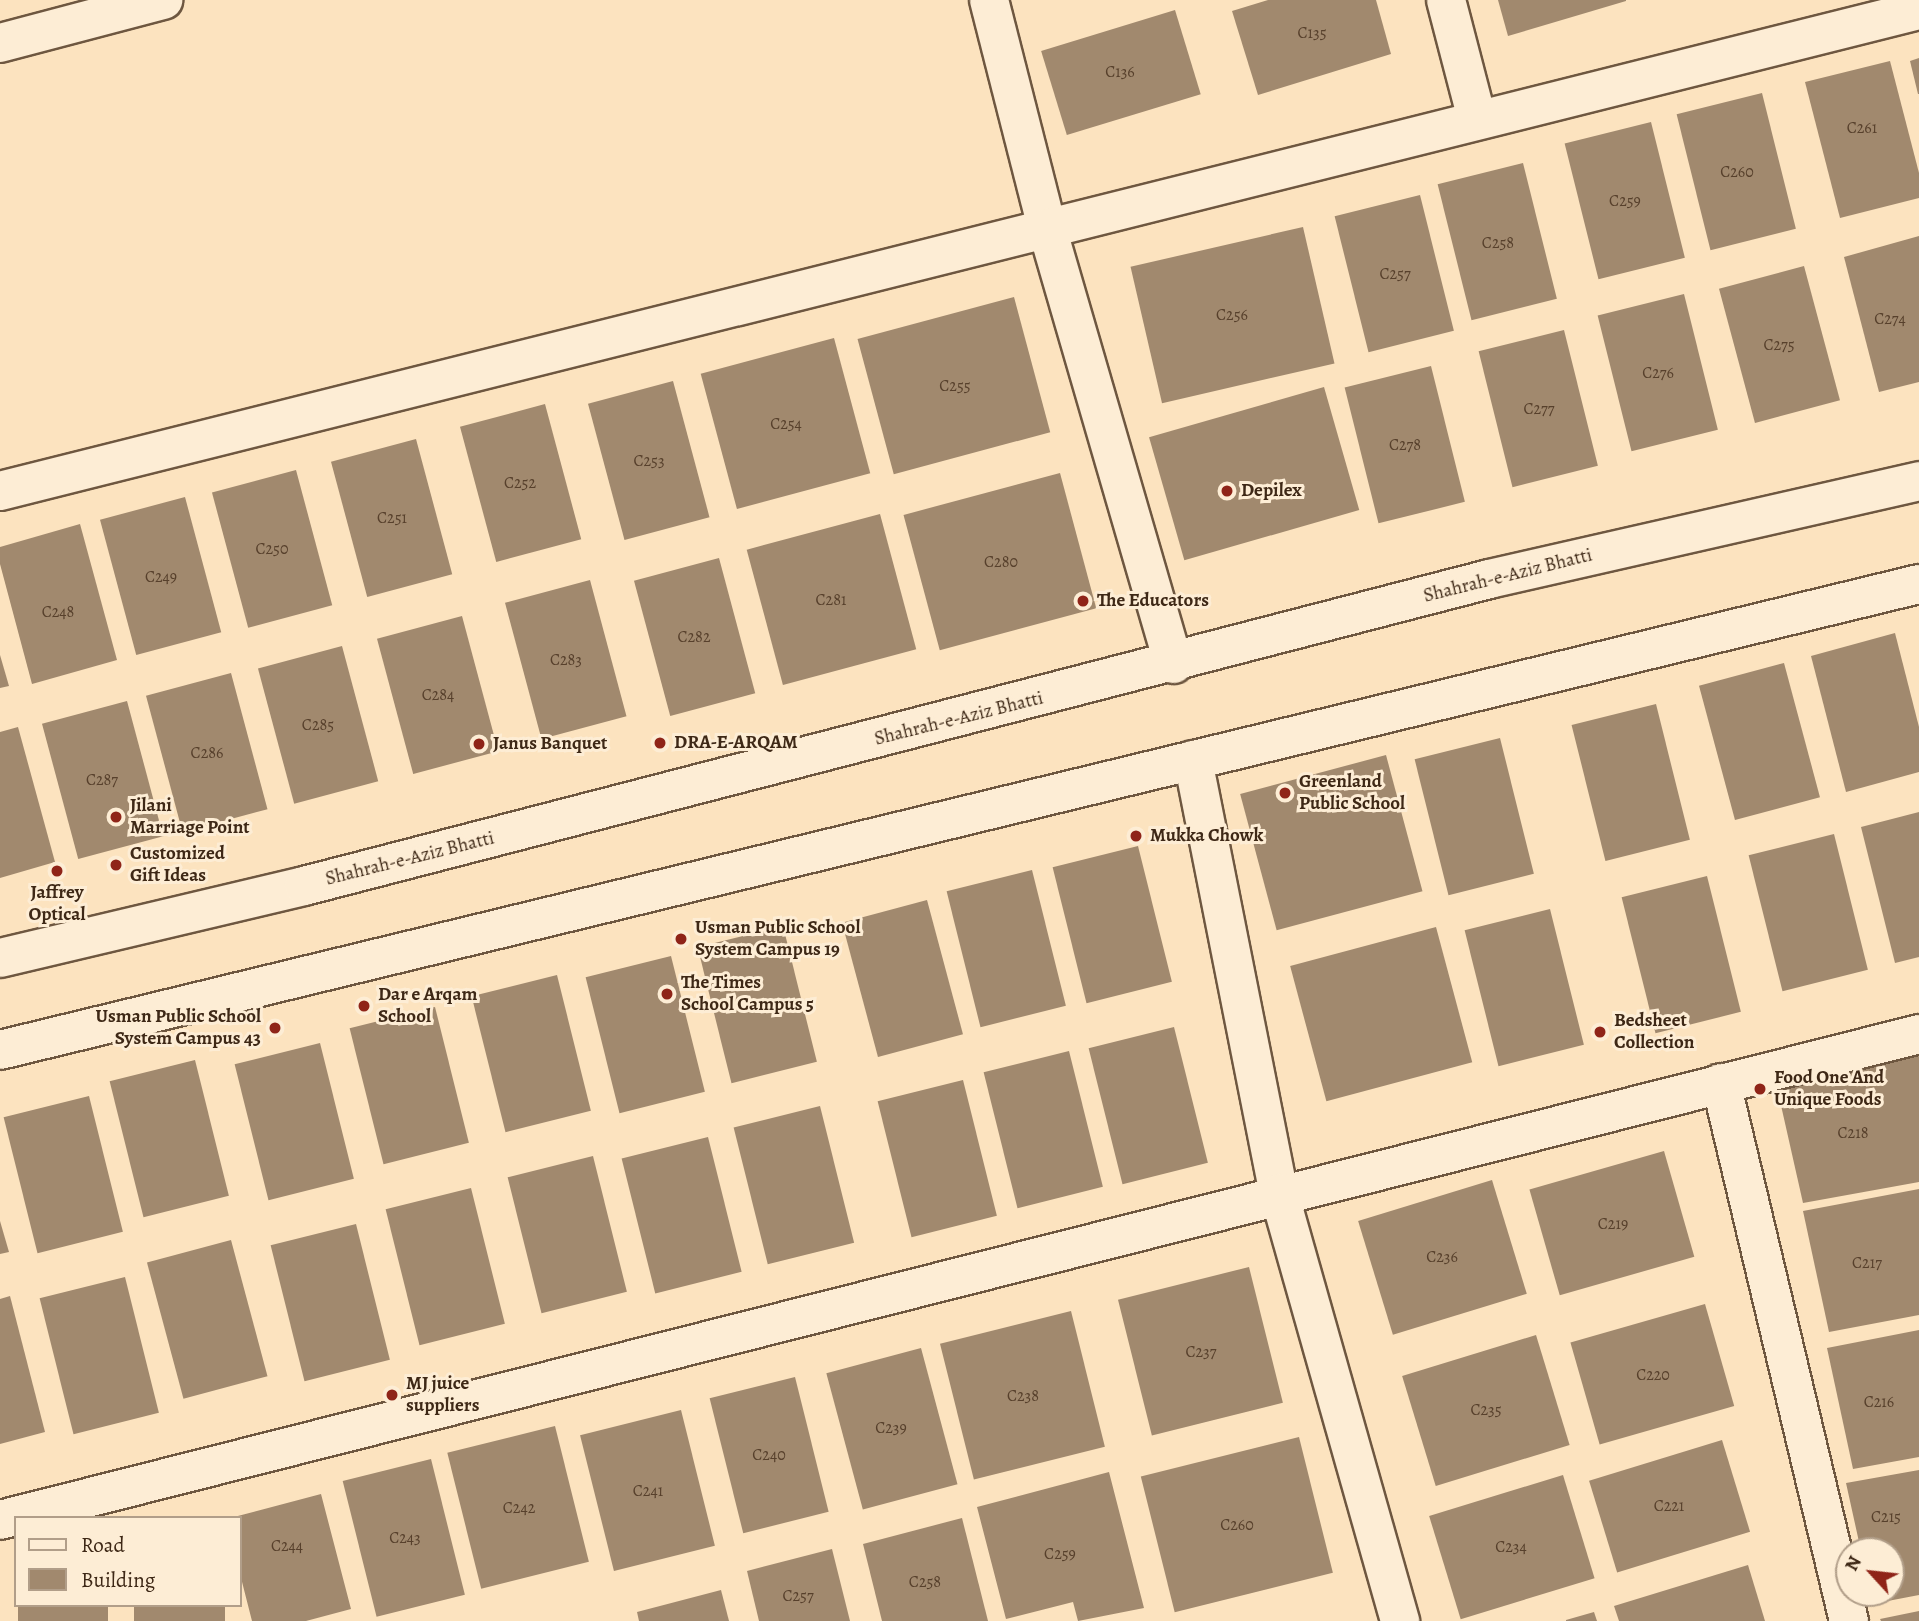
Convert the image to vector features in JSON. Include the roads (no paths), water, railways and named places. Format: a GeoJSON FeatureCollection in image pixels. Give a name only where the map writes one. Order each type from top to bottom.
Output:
{"type":"FeatureCollection","features":[{"type":"Feature","properties":{"kind":"street"},"geometry":{"type":"LineString","coordinates":[[0,43],[163,0]]}},
{"type":"Feature","properties":{"kind":"street"},"geometry":{"type":"LineString","coordinates":[[989,0],[1047,228],[1174,664]]}},
{"type":"Feature","properties":{"kind":"street"},"geometry":{"type":"LineString","coordinates":[[1446,0],[1477,119]]}},
{"type":"Feature","properties":{"kind":"street"},"geometry":{"type":"LineString","coordinates":[[0,491],[1477,119],[1875,10],[1919,10]]}},
{"type":"Feature","properties":{"kind":"street","name":"Shahrah-e-Aziz Bhatti"},"geometry":{"type":"LineString","coordinates":[[0,958],[304,886],[1174,664],[1489,579],[1919,481]]}},
{"type":"Feature","properties":{"kind":"street"},"geometry":{"type":"LineString","coordinates":[[0,1050],[1919,584]]}},
{"type":"Feature","properties":{"kind":"street"},"geometry":{"type":"LineString","coordinates":[[1193,760],[1279,1193],[1401,1621]]}},
{"type":"Feature","properties":{"kind":"street"},"geometry":{"type":"LineString","coordinates":[[16,1516],[1279,1193],[1919,1034]]}},
{"type":"Feature","properties":{"kind":"street"},"geometry":{"type":"LineString","coordinates":[[1721,1083],[1849,1621]]}},
{"type":"Feature","properties":{"kind":"place","name":"Depilex"},"geometry":{"type":"Point","coordinates":[1227,491]}},
{"type":"Feature","properties":{"kind":"place","name":"The Educators"},"geometry":{"type":"Point","coordinates":[1083,601]}},
{"type":"Feature","properties":{"kind":"place","name":"DRA-E-ARQAM"},"geometry":{"type":"Point","coordinates":[660,743]}},
{"type":"Feature","properties":{"kind":"place","name":"Janus Banquet"},"geometry":{"type":"Point","coordinates":[479,744]}},
{"type":"Feature","properties":{"kind":"place","name":"Greenland Public School"},"geometry":{"type":"Point","coordinates":[1285,793]}},
{"type":"Feature","properties":{"kind":"place","name":"Jilani Marriage Point"},"geometry":{"type":"Point","coordinates":[116,817]}},
{"type":"Feature","properties":{"kind":"place","name":"Mukka Chowk"},"geometry":{"type":"Point","coordinates":[1136,836]}},
{"type":"Feature","properties":{"kind":"place","name":"Customized Gift Ideas"},"geometry":{"type":"Point","coordinates":[116,865]}},
{"type":"Feature","properties":{"kind":"place","name":"Jaffrey Optical"},"geometry":{"type":"Point","coordinates":[57,871]}},
{"type":"Feature","properties":{"kind":"place","name":"Usman Public School System Campus 19"},"geometry":{"type":"Point","coordinates":[681,939]}},
{"type":"Feature","properties":{"kind":"place","name":"The Times School Campus 5"},"geometry":{"type":"Point","coordinates":[667,994]}},
{"type":"Feature","properties":{"kind":"place","name":"Dar e Arqam School"},"geometry":{"type":"Point","coordinates":[364,1006]}},
{"type":"Feature","properties":{"kind":"place","name":"Usman Public School System Campus 43"},"geometry":{"type":"Point","coordinates":[275,1028]}},
{"type":"Feature","properties":{"kind":"place","name":"Bedsheet Collection"},"geometry":{"type":"Point","coordinates":[1600,1032]}},
{"type":"Feature","properties":{"kind":"place","name":"Food One And Unique Foods"},"geometry":{"type":"Point","coordinates":[1760,1089]}},
{"type":"Feature","properties":{"kind":"place","name":"MJ juice suppliers"},"geometry":{"type":"Point","coordinates":[392,1395]}}]}
